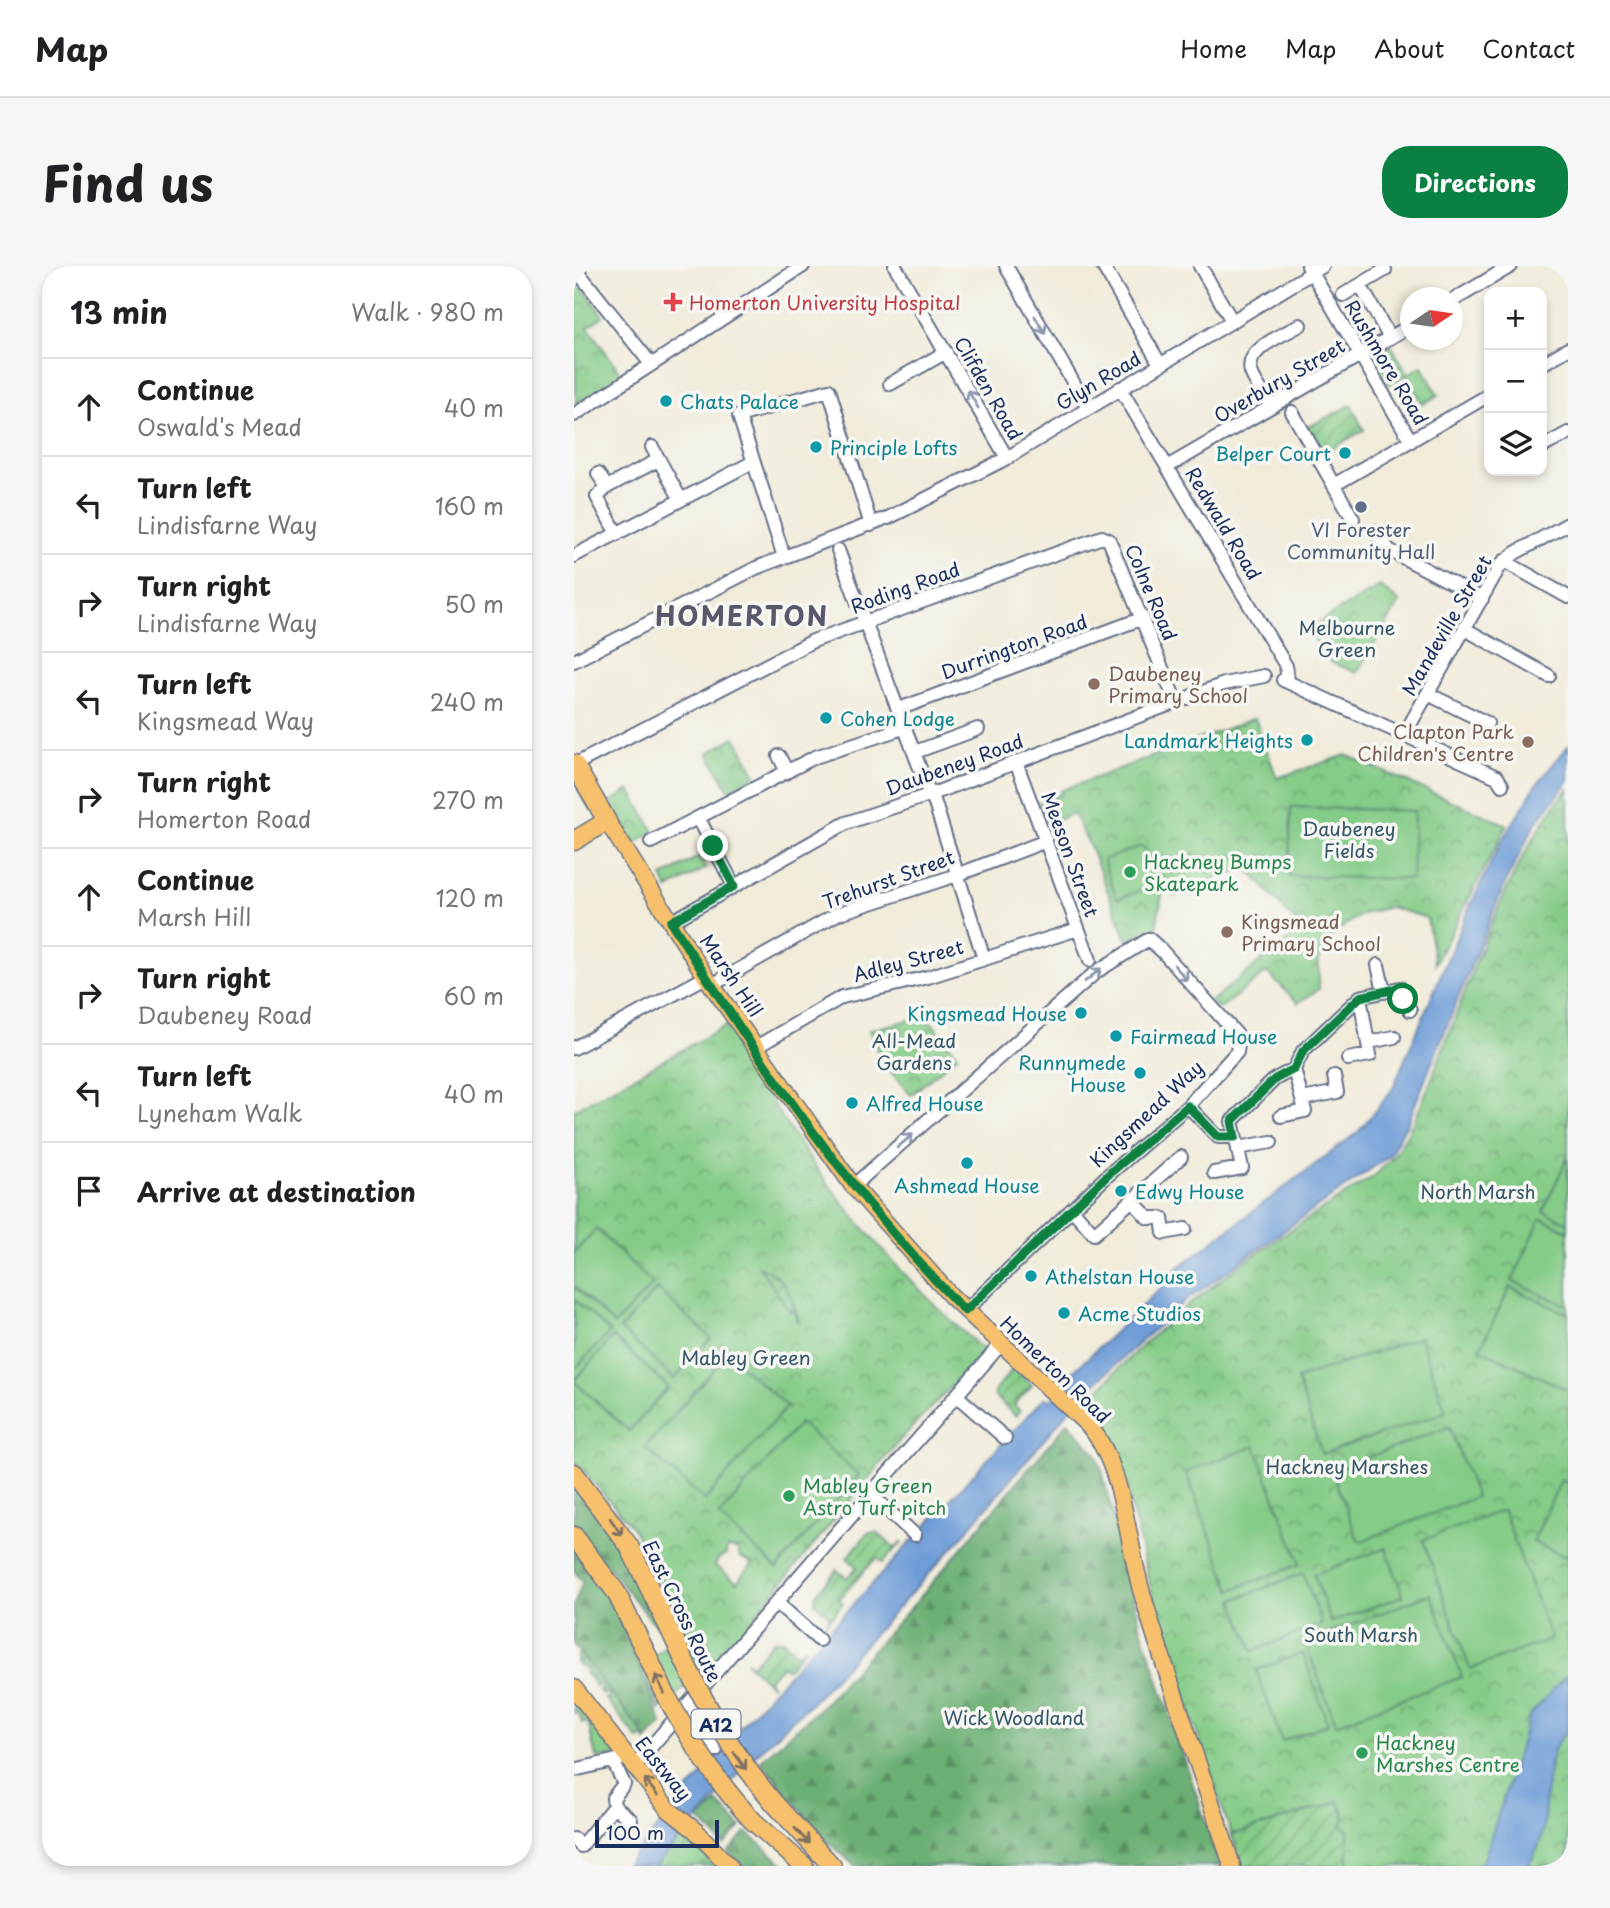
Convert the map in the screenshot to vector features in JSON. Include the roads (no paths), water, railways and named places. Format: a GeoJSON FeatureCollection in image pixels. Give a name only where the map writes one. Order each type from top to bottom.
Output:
{"type":"FeatureCollection","features":[{"type":"Feature","properties":{"kind":"highway"},"geometry":{"type":"LineString","coordinates":[[574,764],[607,821],[574,841]]}},
{"type":"Feature","properties":{"kind":"highway","name":"East Cross Route"},"geometry":{"type":"LineString","coordinates":[[574,1473],[629,1546],[710,1715],[744,1766],[832,1866]]}},
{"type":"Feature","properties":{"kind":"highway","name":"A12"},"geometry":{"type":"LineString","coordinates":[[574,1536],[616,1592],[690,1740],[724,1788],[754,1821],[804,1866]]}},
{"type":"Feature","properties":{"kind":"main road","name":"Marsh Hill"},"geometry":{"type":"LineString","coordinates":[[607,821],[709,981],[755,1046]]}},
{"type":"Feature","properties":{"kind":"main road","name":"Homerton Road"},"geometry":{"type":"LineString","coordinates":[[755,1046],[853,1186],[965,1311],[1090,1427],[1108,1453],[1141,1589],[1232,1866]]}},
{"type":"Feature","properties":{"kind":"main road","name":"Eastway"},"geometry":{"type":"LineString","coordinates":[[574,1688],[625,1761],[668,1809],[696,1831],[729,1866]]}},
{"type":"Feature","properties":{"kind":"street"},"geometry":{"type":"LineString","coordinates":[[574,415],[803,266]]}},
{"type":"Feature","properties":{"kind":"street","name":"Clifden Road"},"geometry":{"type":"LineString","coordinates":[[895,266],[1007,458]]}},
{"type":"Feature","properties":{"kind":"street"},"geometry":{"type":"LineString","coordinates":[[1006,266],[1088,408]]}},
{"type":"Feature","properties":{"kind":"street"},"geometry":{"type":"LineString","coordinates":[[1103,266],[1160,364]]}},
{"type":"Feature","properties":{"kind":"street"},"geometry":{"type":"LineString","coordinates":[[1199,266],[1232,321]]}},
{"type":"Feature","properties":{"kind":"street"},"geometry":{"type":"LineString","coordinates":[[1463,294],[1511,266]]}},
{"type":"Feature","properties":{"kind":"street","name":"Glyn Road"},"geometry":{"type":"LineString","coordinates":[[574,661],[784,557],[880,521],[1007,458],[1315,268]]}},
{"type":"Feature","properties":{"kind":"street","name":"Rushmore Road"},"geometry":{"type":"LineString","coordinates":[[1315,268],[1361,355],[1412,441]]}},
{"type":"Feature","properties":{"kind":"street"},"geometry":{"type":"LineString","coordinates":[[575,269],[651,364]]}},
{"type":"Feature","properties":{"kind":"street"},"geometry":{"type":"LineString","coordinates":[[1343,295],[1385,270]]}},
{"type":"Feature","properties":{"kind":"street"},"geometry":{"type":"LineString","coordinates":[[1360,285],[1390,338]]}},
{"type":"Feature","properties":{"kind":"street"},"geometry":{"type":"LineString","coordinates":[[1271,406],[1251,371],[1251,359],[1257,351],[1300,325]]}},
{"type":"Feature","properties":{"kind":"street","name":"Overbury Street"},"geometry":{"type":"LineString","coordinates":[[1167,467],[1400,332]]}},
{"type":"Feature","properties":{"kind":"street"},"geometry":{"type":"LineString","coordinates":[[1547,361],[1568,349]]}},
{"type":"Feature","properties":{"kind":"street"},"geometry":{"type":"LineString","coordinates":[[891,384],[946,352]]}},
{"type":"Feature","properties":{"kind":"street","name":"Redwald Road"},"geometry":{"type":"LineString","coordinates":[[1120,388],[1286,666],[1284,680],[1404,735]]}},
{"type":"Feature","properties":{"kind":"street"},"geometry":{"type":"LineString","coordinates":[[784,557],[739,416],[829,390],[880,521]]}},
{"type":"Feature","properties":{"kind":"street"},"geometry":{"type":"LineString","coordinates":[[1334,485],[1484,397]]}},
{"type":"Feature","properties":{"kind":"street"},"geometry":{"type":"LineString","coordinates":[[1292,412],[1353,519]]}},
{"type":"Feature","properties":{"kind":"street"},"geometry":{"type":"LineString","coordinates":[[1547,444],[1568,433]]}},
{"type":"Feature","properties":{"kind":"street"},"geometry":{"type":"LineString","coordinates":[[652,446],[681,500]]}},
{"type":"Feature","properties":{"kind":"street"},"geometry":{"type":"LineString","coordinates":[[617,534],[597,496],[607,487],[659,460]]}},
{"type":"Feature","properties":{"kind":"street"},"geometry":{"type":"LineString","coordinates":[[574,556],[753,462]]}},
{"type":"Feature","properties":{"kind":"street"},"geometry":{"type":"LineString","coordinates":[[598,474],[607,487]]}},
{"type":"Feature","properties":{"kind":"street","name":"Mandeville Street"},"geometry":{"type":"LineString","coordinates":[[1404,735],[1504,562],[1568,524]]}},
{"type":"Feature","properties":{"kind":"street"},"geometry":{"type":"LineString","coordinates":[[1374,531],[1389,550],[1482,599]]}},
{"type":"Feature","properties":{"kind":"street","name":"Colne Road"},"geometry":{"type":"LineString","coordinates":[[1106,537],[1143,618],[1176,702]]}},
{"type":"Feature","properties":{"kind":"street","name":"Roding Road"},"geometry":{"type":"LineString","coordinates":[[574,764],[813,641],[1106,537]]}},
{"type":"Feature","properties":{"kind":"street"},"geometry":{"type":"LineString","coordinates":[[838,550],[931,794],[984,960]]}},
{"type":"Feature","properties":{"kind":"street"},"geometry":{"type":"LineString","coordinates":[[1504,562],[1568,597]]}},
{"type":"Feature","properties":{"kind":"street","name":"Durrington Road"},"geometry":{"type":"LineString","coordinates":[[899,709],[1143,618]]}},
{"type":"Feature","properties":{"kind":"street"},"geometry":{"type":"LineString","coordinates":[[1465,629],[1549,676]]}},
{"type":"Feature","properties":{"kind":"street","name":"Daubeney Road"},"geometry":{"type":"LineString","coordinates":[[671,922],[846,823],[1244,678],[1264,676]]}},
{"type":"Feature","properties":{"kind":"street"},"geometry":{"type":"LineString","coordinates":[[1428,694],[1487,723]]}},
{"type":"Feature","properties":{"kind":"street"},"geometry":{"type":"LineString","coordinates":[[652,842],[815,757],[906,727]]}},
{"type":"Feature","properties":{"kind":"street"},"geometry":{"type":"LineString","coordinates":[[915,752],[978,729]]}},
{"type":"Feature","properties":{"kind":"street"},"geometry":{"type":"LineString","coordinates":[[1404,735],[1497,777],[1502,785]]}},
{"type":"Feature","properties":{"kind":"street"},"geometry":{"type":"LineString","coordinates":[[779,756],[787,772]]}},
{"type":"Feature","properties":{"kind":"street","name":"Meeson Street"},"geometry":{"type":"LineString","coordinates":[[1016,762],[1090,960]]}},
{"type":"Feature","properties":{"kind":"street"},"geometry":{"type":"LineString","coordinates":[[699,819],[734,886]]}},
{"type":"Feature","properties":{"kind":"street","name":"Trehurst Street"},"geometry":{"type":"LineString","coordinates":[[574,1048],[837,914],[957,875],[1046,841]]}},
{"type":"Feature","properties":{"kind":"street","name":"Adley Street"},"geometry":{"type":"LineString","coordinates":[[755,1046],[842,997],[984,960],[1078,929]]}},
{"type":"Feature","properties":{"kind":"street","name":"Kingsmead Way"},"geometry":{"type":"LineString","coordinates":[[853,1186],[1096,972],[1149,939],[1239,1037],[1237,1052],[1188,1106],[1072,1209],[965,1311]]}},
{"type":"Feature","properties":{"kind":"street"},"geometry":{"type":"LineString","coordinates":[[1378,965],[1384,992]]}},
{"type":"Feature","properties":{"kind":"street"},"geometry":{"type":"LineString","coordinates":[[1214,1173],[1242,1168],[1232,1121],[1275,1079],[1294,1069],[1303,1051],[1360,997],[1400,988],[1410,1010]]}},
{"type":"Feature","properties":{"kind":"street"},"geometry":{"type":"LineString","coordinates":[[1348,1059],[1370,1055],[1360,997]]}},
{"type":"Feature","properties":{"kind":"street"},"geometry":{"type":"LineString","coordinates":[[1368,1042],[1394,1037]]}},
{"type":"Feature","properties":{"kind":"street"},"geometry":{"type":"LineString","coordinates":[[1282,1116],[1305,1111],[1294,1069]]}},
{"type":"Feature","properties":{"kind":"street"},"geometry":{"type":"LineString","coordinates":[[1303,1099],[1337,1092],[1334,1076]]}},
{"type":"Feature","properties":{"kind":"street"},"geometry":{"type":"LineString","coordinates":[[1188,1106],[1218,1137],[1236,1143],[1271,1142]]}},
{"type":"Feature","properties":{"kind":"street"},"geometry":{"type":"LineString","coordinates":[[1072,1209],[1094,1234],[1181,1157]]}},
{"type":"Feature","properties":{"kind":"street"},"geometry":{"type":"LineString","coordinates":[[1132,1200],[1148,1219],[1162,1218],[1164,1233],[1185,1229]]}},
{"type":"Feature","properties":{"kind":"street"},"geometry":{"type":"LineString","coordinates":[[574,1770],[625,1761],[689,1704],[1001,1344]]}},
{"type":"Feature","properties":{"kind":"street"},"geometry":{"type":"LineString","coordinates":[[957,1396],[1005,1438]]}},
{"type":"Feature","properties":{"kind":"street"},"geometry":{"type":"LineString","coordinates":[[870,1494],[915,1535]]}},
{"type":"Feature","properties":{"kind":"street"},"geometry":{"type":"LineString","coordinates":[[777,1603],[819,1640]]}},
{"type":"Feature","properties":{"kind":"street"},"geometry":{"type":"LineString","coordinates":[[689,1704],[716,1750]]}},
{"type":"Feature","properties":{"kind":"street"},"geometry":{"type":"LineString","coordinates":[[625,1761],[624,1784],[613,1798],[614,1806],[631,1820]]}},
{"type":"Feature","properties":{"kind":"street"},"geometry":{"type":"LineString","coordinates":[[574,1839],[581,1846],[614,1806]]}},
{"type":"Feature","properties":{"kind":"water"},"geometry":{"type":"Polygon","coordinates":[[[1568,746],[1568,782],[1535,824],[1504,885],[1408,1122],[1389,1156],[1184,1302],[1080,1397],[961,1538],[818,1696],[758,1753],[655,1866],[625,1866],[658,1827],[667,1821],[662,1816],[699,1779],[737,1730],[1045,1397],[1050,1401],[1073,1377],[1071,1374],[1166,1283],[1174,1271],[1358,1132],[1392,1090],[1470,906],[1499,846],[1536,785],[1568,746]]]}},
{"type":"Feature","properties":{"kind":"water"},"geometry":{"type":"Polygon","coordinates":[[[1568,1673],[1568,1731],[1560,1739],[1550,1764],[1542,1836],[1538,1848],[1528,1866],[1479,1866],[1485,1856],[1530,1715],[1568,1673]]]}},
{"type":"Feature","properties":{"kind":"place","name":"Homerton University Hospital"},"geometry":{"type":"Point","coordinates":[673,302]}},
{"type":"Feature","properties":{"kind":"place","name":"Chats Palace"},"geometry":{"type":"Point","coordinates":[666,401]}},
{"type":"Feature","properties":{"kind":"place","name":"Principle Lofts"},"geometry":{"type":"Point","coordinates":[816,447]}},
{"type":"Feature","properties":{"kind":"place","name":"Belper Court"},"geometry":{"type":"Point","coordinates":[1345,453]}},
{"type":"Feature","properties":{"kind":"place","name":"VI Forester Community Hall"},"geometry":{"type":"Point","coordinates":[1361,507]}},
{"type":"Feature","properties":{"kind":"place","name":"Daubeney Primary School"},"geometry":{"type":"Point","coordinates":[1094,684]}},
{"type":"Feature","properties":{"kind":"place","name":"Cohen Lodge"},"geometry":{"type":"Point","coordinates":[826,718]}},
{"type":"Feature","properties":{"kind":"place","name":"Landmark Heights"},"geometry":{"type":"Point","coordinates":[1307,740]}},
{"type":"Feature","properties":{"kind":"place","name":"Clapton Park Children's Centre"},"geometry":{"type":"Point","coordinates":[1528,742]}},
{"type":"Feature","properties":{"kind":"place","name":"Hackney Bumps Skatepark"},"geometry":{"type":"Point","coordinates":[1130,872]}},
{"type":"Feature","properties":{"kind":"place","name":"Kingsmead Primary School"},"geometry":{"type":"Point","coordinates":[1227,932]}},
{"type":"Feature","properties":{"kind":"place","name":"Kingsmead House"},"geometry":{"type":"Point","coordinates":[1081,1013]}},
{"type":"Feature","properties":{"kind":"place","name":"Fairmead House"},"geometry":{"type":"Point","coordinates":[1116,1036]}},
{"type":"Feature","properties":{"kind":"place","name":"Runnymede House"},"geometry":{"type":"Point","coordinates":[1140,1073]}},
{"type":"Feature","properties":{"kind":"place","name":"Alfred House"},"geometry":{"type":"Point","coordinates":[852,1103]}},
{"type":"Feature","properties":{"kind":"place","name":"Ashmead House"},"geometry":{"type":"Point","coordinates":[967,1163]}},
{"type":"Feature","properties":{"kind":"place","name":"Edwy House"},"geometry":{"type":"Point","coordinates":[1121,1191]}},
{"type":"Feature","properties":{"kind":"place","name":"Athelstan House"},"geometry":{"type":"Point","coordinates":[1031,1276]}},
{"type":"Feature","properties":{"kind":"place","name":"Acme Studios"},"geometry":{"type":"Point","coordinates":[1064,1313]}},
{"type":"Feature","properties":{"kind":"place","name":"Mabley Green Astro Turf pitch"},"geometry":{"type":"Point","coordinates":[789,1496]}},
{"type":"Feature","properties":{"kind":"place","name":"Hackney Marshes Centre"},"geometry":{"type":"Point","coordinates":[1362,1753]}},
{"type":"Feature","properties":{"kind":"district","name":"HOMERTON"},"geometry":{"type":"Point","coordinates":[742,615]}},
{"type":"Feature","properties":{"kind":"park label","name":"Melbourne Green"},"geometry":{"type":"Point","coordinates":[1347,638]}},
{"type":"Feature","properties":{"kind":"park label","name":"Daubeney Fields"},"geometry":{"type":"Point","coordinates":[1349,839]}},
{"type":"Feature","properties":{"kind":"park label","name":"All-Mead Gardens"},"geometry":{"type":"Point","coordinates":[914,1051]}},
{"type":"Feature","properties":{"kind":"park label","name":"North Marsh"},"geometry":{"type":"Point","coordinates":[1478,1191]}},
{"type":"Feature","properties":{"kind":"park label","name":"Mabley Green"},"geometry":{"type":"Point","coordinates":[746,1357]}},
{"type":"Feature","properties":{"kind":"park label","name":"Hackney Marshes"},"geometry":{"type":"Point","coordinates":[1347,1466]}},
{"type":"Feature","properties":{"kind":"park label","name":"South Marsh"},"geometry":{"type":"Point","coordinates":[1361,1634]}},
{"type":"Feature","properties":{"kind":"park label","name":"Wick Woodland"},"geometry":{"type":"Point","coordinates":[1014,1717]}}]}
